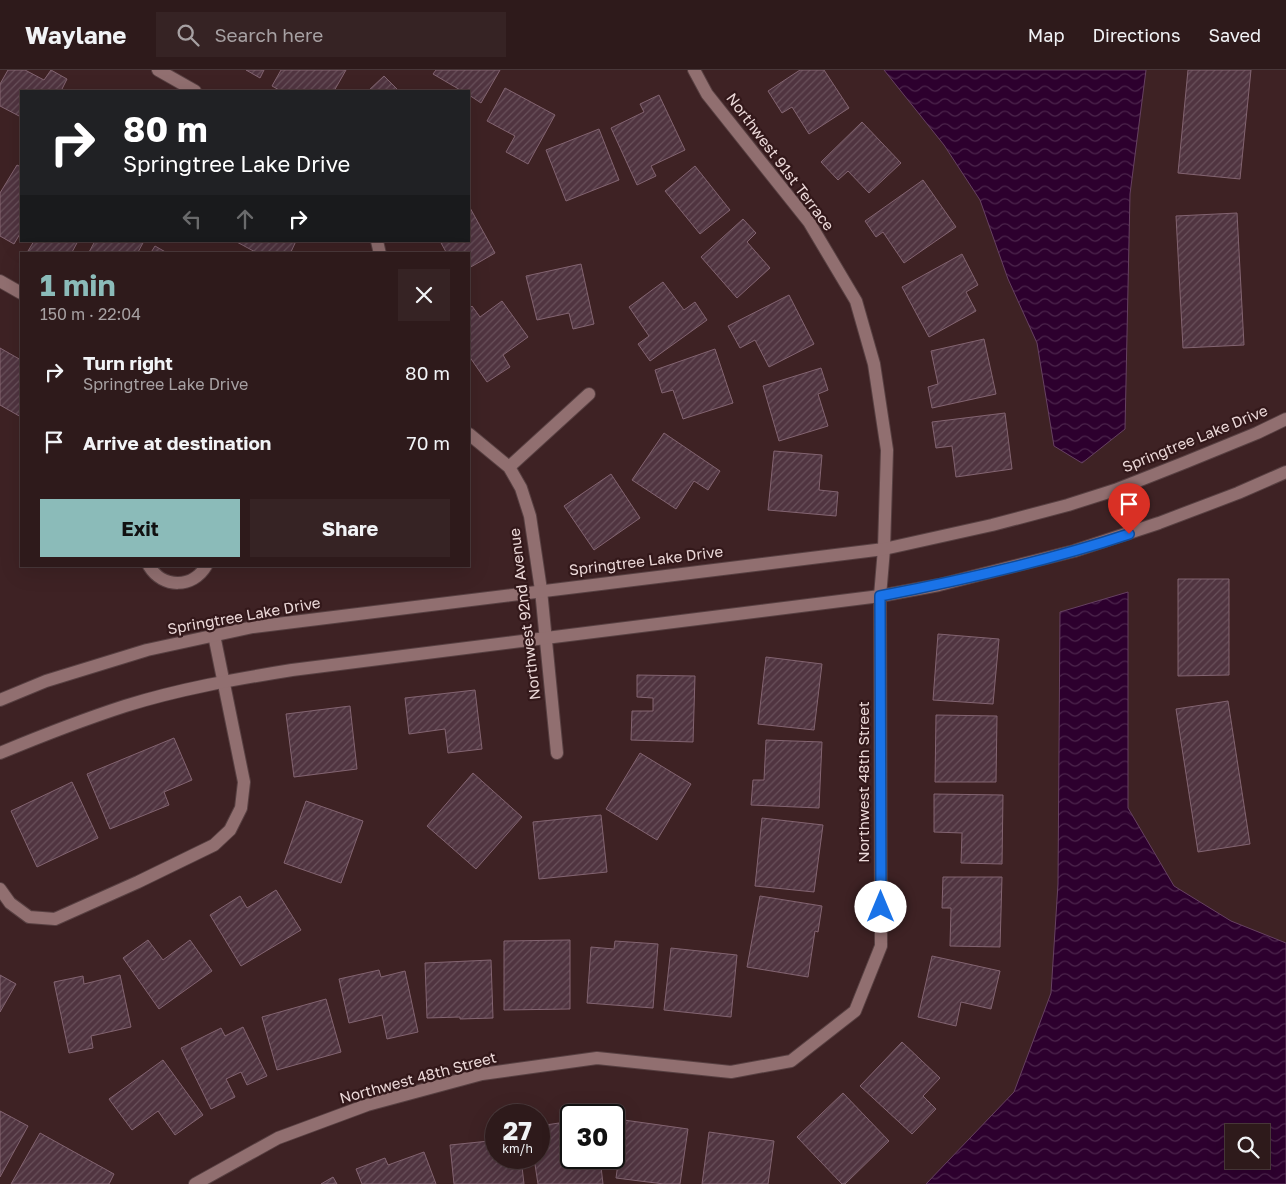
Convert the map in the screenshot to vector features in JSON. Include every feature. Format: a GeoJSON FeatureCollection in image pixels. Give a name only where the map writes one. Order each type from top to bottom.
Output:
{"type":"FeatureCollection","features":[{"type":"Feature","properties":{"kind":"street"},"geometry":{"type":"LineString","coordinates":[[158,70],[193,90]]}},
{"type":"Feature","properties":{"kind":"street","name":"Northwest 91st Terrace"},"geometry":{"type":"LineString","coordinates":[[694,70],[707,94],[809,222],[856,301],[874,364],[887,450],[884,549],[880,596]]}},
{"type":"Feature","properties":{"kind":"street"},"geometry":{"type":"LineString","coordinates":[[0,281],[20,292]]}},
{"type":"Feature","properties":{"kind":"street"},"geometry":{"type":"LineString","coordinates":[[509,467],[589,394]]}},
{"type":"Feature","properties":{"kind":"street","name":"Springtree Lake Drive"},"geometry":{"type":"LineString","coordinates":[[0,700],[46,681],[97,664],[147,650],[253,627],[884,549],[992,525],[1115,490],[1286,419]]}},
{"type":"Feature","properties":{"kind":"street","name":"Northwest 92nd Avenue"},"geometry":{"type":"LineString","coordinates":[[470,435],[509,467],[522,488],[530,516],[541,590],[557,753]]}},
{"type":"Feature","properties":{"kind":"street"},"geometry":{"type":"LineString","coordinates":[[0,753],[44,734],[126,706],[222,682],[292,670],[880,596],[939,584],[1074,551],[1159,523],[1238,493],[1286,472]]}},
{"type":"Feature","properties":{"kind":"street"},"geometry":{"type":"LineString","coordinates":[[150,567],[159,578],[179,584],[189,582],[198,577],[205,567]]}},
{"type":"Feature","properties":{"kind":"street","name":"Northwest 48th Street"},"geometry":{"type":"LineString","coordinates":[[195,1184],[278,1138],[367,1105],[482,1074],[597,1058],[731,1072],[791,1061],[855,1011],[881,946],[880,596]]}},
{"type":"Feature","properties":{"kind":"street"},"geometry":{"type":"LineString","coordinates":[[0,889],[10,903],[29,917],[54,919],[138,882],[214,845],[230,830],[241,808],[244,782],[222,682],[214,635]]}},
{"type":"Feature","properties":{"kind":"water"},"geometry":{"type":"Polygon","coordinates":[[[884,70],[1146,70],[1130,194],[1125,429],[1082,463],[1054,446],[1037,343],[1008,279],[980,200],[944,145],[884,70]]]}},
{"type":"Feature","properties":{"kind":"water"},"geometry":{"type":"Polygon","coordinates":[[[1128,592],[1128,808],[1174,886],[1231,921],[1286,943],[1286,1184],[926,1184],[1014,1092],[1051,993],[1058,884],[1060,612],[1128,592]]]}},
{"type":"Feature","properties":{"kind":"building"},"geometry":{"type":"Polygon","coordinates":[[[8,70],[25,70],[44,80],[51,70],[67,79],[62,90],[20,90],[20,116],[0,106],[0,84],[8,70]]]}},
{"type":"Feature","properties":{"kind":"building"},"geometry":{"type":"Polygon","coordinates":[[[246,70],[264,70],[260,78],[246,70]]]}},
{"type":"Feature","properties":{"kind":"building"},"geometry":{"type":"Polygon","coordinates":[[[281,70],[346,70],[335,90],[279,90],[272,86],[281,70]]]}},
{"type":"Feature","properties":{"kind":"building"},"geometry":{"type":"Polygon","coordinates":[[[436,70],[500,70],[481,103],[470,96],[470,90],[460,90],[433,74],[436,70]]]}},
{"type":"Feature","properties":{"kind":"building"},"geometry":{"type":"Polygon","coordinates":[[[800,70],[824,70],[849,108],[809,134],[792,107],[782,113],[768,91],[800,70]]]}},
{"type":"Feature","properties":{"kind":"building"},"geometry":{"type":"Polygon","coordinates":[[[1188,70],[1251,70],[1240,179],[1178,173],[1188,70]]]}},
{"type":"Feature","properties":{"kind":"building"},"geometry":{"type":"Polygon","coordinates":[[[384,76],[398,90],[369,90],[384,76]]]}},
{"type":"Feature","properties":{"kind":"building"},"geometry":{"type":"Polygon","coordinates":[[[505,88],[555,115],[528,164],[506,152],[515,136],[487,121],[505,88]]]}},
{"type":"Feature","properties":{"kind":"building"},"geometry":{"type":"Polygon","coordinates":[[[659,95],[685,150],[651,166],[656,176],[637,185],[611,128],[644,112],[640,104],[659,95]]]}},
{"type":"Feature","properties":{"kind":"building"},"geometry":{"type":"Polygon","coordinates":[[[862,122],[901,163],[869,193],[848,171],[838,180],[821,162],[862,122]]]}},
{"type":"Feature","properties":{"kind":"building"},"geometry":{"type":"Polygon","coordinates":[[[599,129],[619,180],[566,201],[546,150],[599,129]]]}},
{"type":"Feature","properties":{"kind":"building"},"geometry":{"type":"Polygon","coordinates":[[[17,165],[20,166],[20,234],[14,244],[0,236],[0,193],[17,165]]]}},
{"type":"Feature","properties":{"kind":"building"},"geometry":{"type":"Polygon","coordinates":[[[695,166],[730,210],[700,234],[665,191],[695,166]]]}},
{"type":"Feature","properties":{"kind":"building"},"geometry":{"type":"Polygon","coordinates":[[[923,180],[956,227],[904,263],[883,232],[876,237],[865,221],[923,180]]]}},
{"type":"Feature","properties":{"kind":"building"},"geometry":{"type":"Polygon","coordinates":[[[470,208],[495,253],[470,267],[470,252],[446,252],[441,242],[470,242],[470,208]]]}},
{"type":"Feature","properties":{"kind":"building"},"geometry":{"type":"Polygon","coordinates":[[[1237,213],[1244,345],[1183,348],[1176,216],[1237,213]]]}},
{"type":"Feature","properties":{"kind":"building"},"geometry":{"type":"Polygon","coordinates":[[[743,219],[756,233],[747,242],[770,268],[737,298],[701,257],[743,219]]]}},
{"type":"Feature","properties":{"kind":"building"},"geometry":{"type":"Polygon","coordinates":[[[33,242],[77,242],[72,252],[28,251],[33,242]]]}},
{"type":"Feature","properties":{"kind":"building"},"geometry":{"type":"Polygon","coordinates":[[[94,242],[143,242],[138,252],[89,252],[94,242]]]}},
{"type":"Feature","properties":{"kind":"building"},"geometry":{"type":"Polygon","coordinates":[[[237,242],[296,242],[291,252],[255,252],[237,242]]]}},
{"type":"Feature","properties":{"kind":"building"},"geometry":{"type":"Polygon","coordinates":[[[155,246],[166,252],[151,252],[155,246]]]}},
{"type":"Feature","properties":{"kind":"building"},"geometry":{"type":"Polygon","coordinates":[[[962,254],[978,285],[966,292],[976,311],[929,337],[902,287],[962,254]]]}},
{"type":"Feature","properties":{"kind":"building"},"geometry":{"type":"Polygon","coordinates":[[[581,264],[594,324],[573,329],[569,313],[537,320],[526,276],[581,264]]]}},
{"type":"Feature","properties":{"kind":"building"},"geometry":{"type":"Polygon","coordinates":[[[663,282],[684,310],[695,302],[707,320],[650,361],[638,344],[649,336],[629,307],[663,282]]]}},
{"type":"Feature","properties":{"kind":"building"},"geometry":{"type":"Polygon","coordinates":[[[789,295],[814,344],[769,367],[755,340],[740,348],[728,326],[789,295]]]}},
{"type":"Feature","properties":{"kind":"building"},"geometry":{"type":"Polygon","coordinates":[[[502,301],[528,337],[503,355],[510,367],[487,382],[470,357],[470,308],[472,306],[480,317],[502,301]]]}},
{"type":"Feature","properties":{"kind":"building"},"geometry":{"type":"Polygon","coordinates":[[[984,339],[996,394],[932,408],[928,387],[938,384],[931,351],[984,339]]]}},
{"type":"Feature","properties":{"kind":"building"},"geometry":{"type":"Polygon","coordinates":[[[0,348],[20,359],[20,416],[0,405],[0,348]]]}},
{"type":"Feature","properties":{"kind":"building"},"geometry":{"type":"Polygon","coordinates":[[[715,349],[733,403],[683,419],[673,390],[662,393],[655,370],[715,349]]]}},
{"type":"Feature","properties":{"kind":"building"},"geometry":{"type":"Polygon","coordinates":[[[821,368],[828,390],[818,394],[828,426],[779,441],[763,386],[821,368]]]}},
{"type":"Feature","properties":{"kind":"building"},"geometry":{"type":"Polygon","coordinates":[[[1005,413],[1012,469],[956,477],[952,446],[936,448],[932,422],[1005,413]]]}},
{"type":"Feature","properties":{"kind":"building"},"geometry":{"type":"Polygon","coordinates":[[[664,433],[720,471],[708,490],[694,481],[676,509],[632,480],[664,433]]]}},
{"type":"Feature","properties":{"kind":"building"},"geometry":{"type":"Polygon","coordinates":[[[774,451],[822,455],[819,490],[838,492],[836,516],[768,510],[774,451]]]}},
{"type":"Feature","properties":{"kind":"building"},"geometry":{"type":"Polygon","coordinates":[[[611,474],[640,518],[594,550],[564,506],[611,474]]]}},
{"type":"Feature","properties":{"kind":"building"},"geometry":{"type":"Polygon","coordinates":[[[1178,579],[1229,579],[1229,675],[1178,676],[1178,579]]]}},
{"type":"Feature","properties":{"kind":"building"},"geometry":{"type":"Polygon","coordinates":[[[938,634],[999,639],[993,704],[933,700],[938,634]]]}},
{"type":"Feature","properties":{"kind":"building"},"geometry":{"type":"Polygon","coordinates":[[[766,657],[822,664],[814,730],[758,724],[766,657]]]}},
{"type":"Feature","properties":{"kind":"building"},"geometry":{"type":"Polygon","coordinates":[[[637,675],[695,676],[693,742],[631,740],[632,711],[653,711],[653,698],[637,697],[637,675]]]}},
{"type":"Feature","properties":{"kind":"building"},"geometry":{"type":"Polygon","coordinates":[[[475,690],[482,749],[448,753],[445,729],[409,734],[405,698],[475,690]]]}},
{"type":"Feature","properties":{"kind":"building"},"geometry":{"type":"Polygon","coordinates":[[[1228,701],[1250,844],[1198,852],[1176,709],[1228,701]]]}},
{"type":"Feature","properties":{"kind":"building"},"geometry":{"type":"Polygon","coordinates":[[[350,706],[357,769],[294,777],[286,714],[350,706]]]}},
{"type":"Feature","properties":{"kind":"building"},"geometry":{"type":"Polygon","coordinates":[[[936,715],[997,716],[996,782],[935,782],[936,715]]]}},
{"type":"Feature","properties":{"kind":"building"},"geometry":{"type":"Polygon","coordinates":[[[174,738],[192,780],[164,792],[169,805],[110,829],[87,774],[174,738]]]}},
{"type":"Feature","properties":{"kind":"building"},"geometry":{"type":"Polygon","coordinates":[[[766,740],[822,742],[819,808],[751,805],[753,780],[764,780],[766,740]]]}},
{"type":"Feature","properties":{"kind":"building"},"geometry":{"type":"Polygon","coordinates":[[[640,753],[691,784],[657,840],[606,809],[640,753]]]}},
{"type":"Feature","properties":{"kind":"building"},"geometry":{"type":"Polygon","coordinates":[[[473,773],[522,817],[476,869],[427,826],[473,773]]]}},
{"type":"Feature","properties":{"kind":"building"},"geometry":{"type":"Polygon","coordinates":[[[72,782],[98,838],[37,867],[11,811],[72,782]]]}},
{"type":"Feature","properties":{"kind":"building"},"geometry":{"type":"Polygon","coordinates":[[[934,794],[1003,795],[1002,864],[961,863],[962,833],[934,832],[934,794]]]}},
{"type":"Feature","properties":{"kind":"building"},"geometry":{"type":"Polygon","coordinates":[[[306,801],[363,821],[341,883],[284,863],[306,801]]]}},
{"type":"Feature","properties":{"kind":"building"},"geometry":{"type":"Polygon","coordinates":[[[601,815],[607,872],[539,879],[533,822],[601,815]]]}},
{"type":"Feature","properties":{"kind":"building"},"geometry":{"type":"Polygon","coordinates":[[[762,818],[823,825],[814,892],[755,886],[762,818]]]}},
{"type":"Feature","properties":{"kind":"building"},"geometry":{"type":"Polygon","coordinates":[[[943,877],[1002,877],[1000,947],[950,946],[951,908],[942,908],[943,877]]]}},
{"type":"Feature","properties":{"kind":"building"},"geometry":{"type":"Polygon","coordinates":[[[276,890],[301,930],[241,966],[210,915],[240,896],[247,908],[276,890]]]}},
{"type":"Feature","properties":{"kind":"building"},"geometry":{"type":"Polygon","coordinates":[[[760,896],[822,906],[818,932],[815,931],[808,977],[747,967],[760,896]]]}},
{"type":"Feature","properties":{"kind":"building"},"geometry":{"type":"Polygon","coordinates":[[[148,940],[163,960],[190,940],[212,971],[159,1009],[123,958],[148,940]]]}},
{"type":"Feature","properties":{"kind":"building"},"geometry":{"type":"Polygon","coordinates":[[[570,940],[570,1009],[504,1010],[504,941],[570,940]]]}},
{"type":"Feature","properties":{"kind":"building"},"geometry":{"type":"Polygon","coordinates":[[[615,941],[658,944],[653,1008],[587,1003],[591,947],[614,949],[615,941]]]}},
{"type":"Feature","properties":{"kind":"building"},"geometry":{"type":"Polygon","coordinates":[[[671,948],[737,955],[731,1017],[664,1010],[671,948]]]}},
{"type":"Feature","properties":{"kind":"building"},"geometry":{"type":"Polygon","coordinates":[[[932,956],[1000,971],[991,1009],[961,1002],[956,1026],[918,1017],[932,956]]]}},
{"type":"Feature","properties":{"kind":"building"},"geometry":{"type":"Polygon","coordinates":[[[491,960],[493,1018],[427,1018],[425,963],[491,960]]]}},
{"type":"Feature","properties":{"kind":"building"},"geometry":{"type":"Polygon","coordinates":[[[379,970],[381,977],[405,971],[418,1032],[387,1039],[382,1015],[349,1023],[339,979],[379,970]]]}},
{"type":"Feature","properties":{"kind":"building"},"geometry":{"type":"Polygon","coordinates":[[[0,975],[16,984],[0,1012],[0,975]]]}},
{"type":"Feature","properties":{"kind":"building"},"geometry":{"type":"Polygon","coordinates":[[[120,975],[131,1027],[91,1036],[93,1048],[69,1053],[54,982],[83,976],[84,984],[120,975]]]}},
{"type":"Feature","properties":{"kind":"building"},"geometry":{"type":"Polygon","coordinates":[[[326,999],[341,1052],[277,1070],[262,1017],[326,999]]]}},
{"type":"Feature","properties":{"kind":"building"},"geometry":{"type":"Polygon","coordinates":[[[243,1027],[267,1076],[247,1085],[241,1072],[226,1079],[235,1097],[211,1109],[181,1048],[221,1028],[225,1036],[243,1027]]]}},
{"type":"Feature","properties":{"kind":"building"},"geometry":{"type":"Polygon","coordinates":[[[902,1042],[940,1078],[923,1096],[936,1109],[912,1134],[860,1086],[902,1042]]]}},
{"type":"Feature","properties":{"kind":"building"},"geometry":{"type":"Polygon","coordinates":[[[163,1060],[203,1115],[175,1135],[158,1111],[132,1130],[109,1099],[163,1060]]]}},
{"type":"Feature","properties":{"kind":"building"},"geometry":{"type":"Polygon","coordinates":[[[843,1093],[889,1141],[845,1184],[842,1184],[797,1137],[843,1093]]]}},
{"type":"Feature","properties":{"kind":"building"},"geometry":{"type":"Polygon","coordinates":[[[0,1111],[28,1126],[0,1177],[0,1111]]]}},
{"type":"Feature","properties":{"kind":"building"},"geometry":{"type":"Polygon","coordinates":[[[625,1120],[688,1129],[680,1184],[616,1178],[617,1169],[625,1169],[625,1120]]]}},
{"type":"Feature","properties":{"kind":"building"},"geometry":{"type":"Polygon","coordinates":[[[559,1123],[560,1169],[601,1169],[603,1184],[538,1184],[536,1169],[550,1169],[550,1124],[559,1123]]]}},
{"type":"Feature","properties":{"kind":"building"},"geometry":{"type":"Polygon","coordinates":[[[709,1132],[774,1141],[768,1184],[702,1184],[709,1132]]]}},
{"type":"Feature","properties":{"kind":"building"},"geometry":{"type":"Polygon","coordinates":[[[40,1133],[114,1174],[109,1184],[11,1184],[40,1133]]]}},
{"type":"Feature","properties":{"kind":"building"},"geometry":{"type":"Polygon","coordinates":[[[485,1141],[485,1169],[522,1169],[524,1184],[454,1184],[450,1145],[485,1141]]]}},
{"type":"Feature","properties":{"kind":"building"},"geometry":{"type":"Polygon","coordinates":[[[424,1152],[436,1184],[362,1184],[356,1169],[385,1158],[388,1165],[424,1152]]]}},
{"type":"Feature","properties":{"kind":"building"},"geometry":{"type":"Polygon","coordinates":[[[333,1177],[337,1184],[321,1184],[333,1177]]]}},
{"type":"Feature","properties":{"kind":"route"},"geometry":{"type":"LineString","coordinates":[[881,907],[880,596],[939,584],[1074,551],[1129,534]]}}]}
